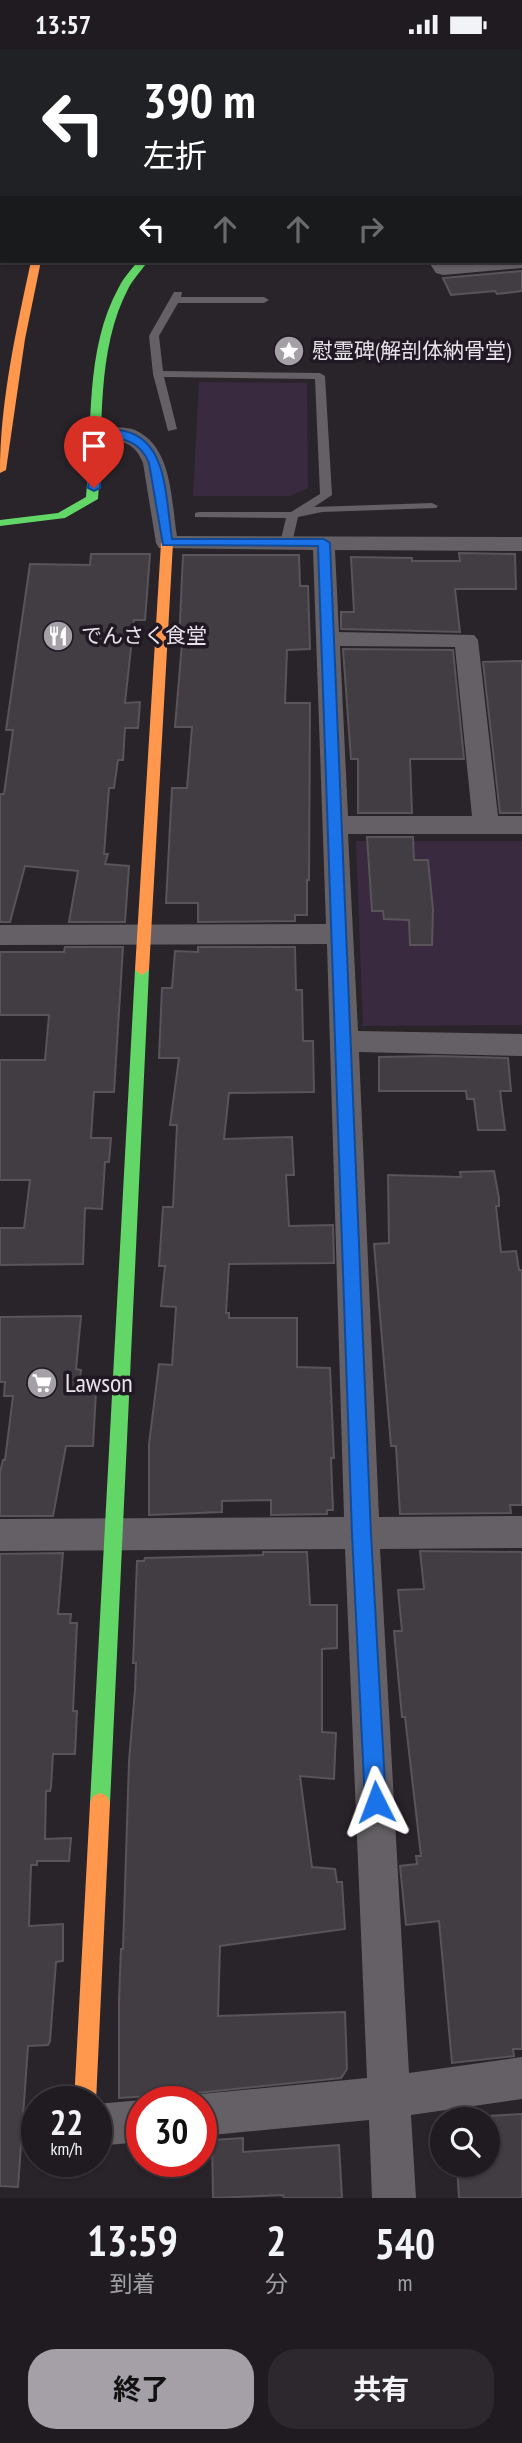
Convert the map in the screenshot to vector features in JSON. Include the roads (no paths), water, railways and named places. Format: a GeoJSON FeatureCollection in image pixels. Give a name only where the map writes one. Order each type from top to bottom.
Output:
{"type":"FeatureCollection","features":[{"type":"Feature","properties":{"kind":"street"},"geometry":{"type":"LineString","coordinates":[[0,470],[20,339],[36,263]]}},
{"type":"Feature","properties":{"kind":"street"},"geometry":{"type":"LineString","coordinates":[[0,523],[63,516],[80,510],[92,499],[108,320],[131,274],[141,263]]}},
{"type":"Feature","properties":{"kind":"street"},"geometry":{"type":"LineString","coordinates":[[438,263],[443,269],[511,263]]}},
{"type":"Feature","properties":{"kind":"street"},"geometry":{"type":"LineString","coordinates":[[86,2086],[143,933],[167,543],[154,463],[148,449],[128,435],[97,433]]}},
{"type":"Feature","properties":{"kind":"street"},"geometry":{"type":"LineString","coordinates":[[167,543],[522,544]]}},
{"type":"Feature","properties":{"kind":"street"},"geometry":{"type":"LineString","coordinates":[[324,543],[362,1534],[394,2198]]}},
{"type":"Feature","properties":{"kind":"street"},"geometry":{"type":"LineString","coordinates":[[327,639],[466,640],[486,825]]}},
{"type":"Feature","properties":{"kind":"street"},"geometry":{"type":"LineString","coordinates":[[335,825],[522,825]]}},
{"type":"Feature","properties":{"kind":"street"},"geometry":{"type":"LineString","coordinates":[[0,935],[340,934]]}},
{"type":"Feature","properties":{"kind":"street"},"geometry":{"type":"LineString","coordinates":[[344,1041],[522,1048]]}},
{"type":"Feature","properties":{"kind":"street"},"geometry":{"type":"LineString","coordinates":[[0,1535],[522,1532]]}},
{"type":"Feature","properties":{"kind":"street"},"geometry":{"type":"LineString","coordinates":[[217,2113],[391,2097],[522,2078]]}},
{"type":"Feature","properties":{"kind":"lane"},"geometry":{"type":"LineString","coordinates":[[172,429],[158,374],[154,336],[176,297],[264,300]]}},
{"type":"Feature","properties":{"kind":"lane"},"geometry":{"type":"LineString","coordinates":[[158,374],[320,376],[326,495],[293,515],[286,543]]}},
{"type":"Feature","properties":{"kind":"lane"},"geometry":{"type":"LineString","coordinates":[[199,515],[293,515],[322,509],[432,506]]}},
{"type":"Feature","properties":{"kind":"place","name":"慰霊碑(解剖体納骨堂)"},"geometry":{"type":"Point","coordinates":[289,351]}},
{"type":"Feature","properties":{"kind":"place","name":"でんさく食堂"},"geometry":{"type":"Point","coordinates":[58,636]}},
{"type":"Feature","properties":{"kind":"place","name":"Lawson"},"geometry":{"type":"Point","coordinates":[42,1383]}}]}
